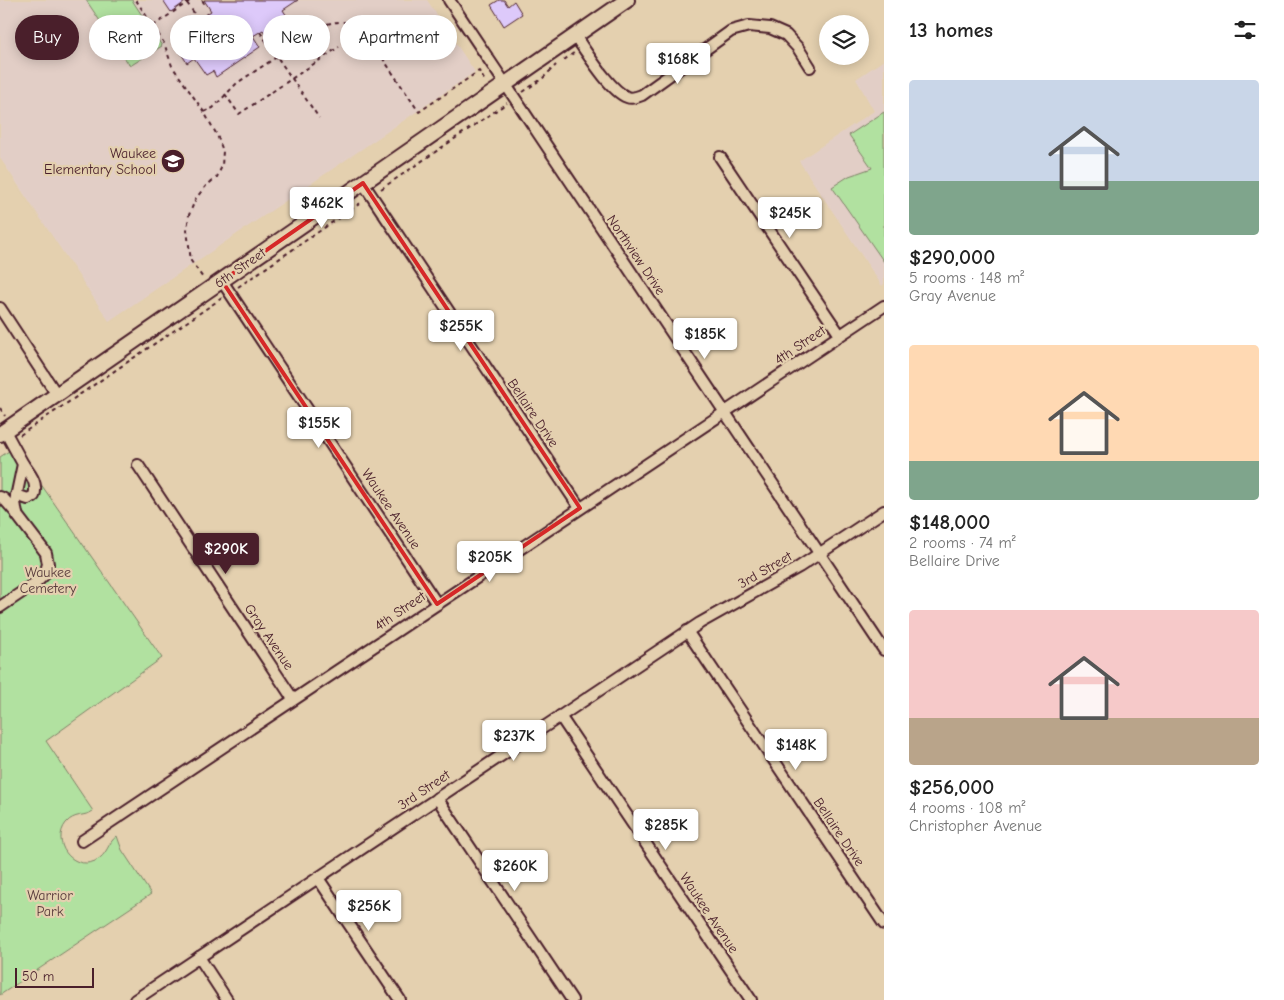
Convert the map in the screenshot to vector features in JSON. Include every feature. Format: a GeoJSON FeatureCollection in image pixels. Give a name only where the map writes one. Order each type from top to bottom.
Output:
{"type":"FeatureCollection","features":[{"type":"Feature","properties":{"kind":"main road","name":"6th Street"},"geometry":{"type":"LineString","coordinates":[[4,427],[57,395],[505,84],[579,42],[627,0]]}},
{"type":"Feature","properties":{"kind":"street","name":"Northview Drive"},"geometry":{"type":"LineString","coordinates":[[449,0],[884,650]]}},
{"type":"Feature","properties":{"kind":"street"},"geometry":{"type":"LineString","coordinates":[[579,42],[610,84],[626,97],[634,98],[642,95],[731,31],[749,26],[770,28],[786,35],[798,48],[810,67]]}},
{"type":"Feature","properties":{"kind":"street"},"geometry":{"type":"LineString","coordinates":[[720,157],[840,335]]}},
{"type":"Feature","properties":{"kind":"street","name":"Bellaire Drive"},"geometry":{"type":"LineString","coordinates":[[363,183],[580,508]]}},
{"type":"Feature","properties":{"kind":"street","name":"Waukee Avenue"},"geometry":{"type":"LineString","coordinates":[[222,281],[437,604]]}},
{"type":"Feature","properties":{"kind":"street","name":"4th Street"},"geometry":{"type":"LineString","coordinates":[[82,840],[884,306]]}},
{"type":"Feature","properties":{"kind":"street"},"geometry":{"type":"LineString","coordinates":[[0,308],[57,395]]}},
{"type":"Feature","properties":{"kind":"street"},"geometry":{"type":"LineString","coordinates":[[4,427],[37,488],[34,496],[28,499],[16,494]]}},
{"type":"Feature","properties":{"kind":"street"},"geometry":{"type":"LineString","coordinates":[[17,515],[15,502],[23,464]]}},
{"type":"Feature","properties":{"kind":"street","name":"Gray Avenue"},"geometry":{"type":"LineString","coordinates":[[138,465],[294,699]]}},
{"type":"Feature","properties":{"kind":"street"},"geometry":{"type":"LineString","coordinates":[[0,497],[4,498],[46,553],[48,564],[46,574],[0,607]]}},
{"type":"Feature","properties":{"kind":"street","name":"3rd Street"},"geometry":{"type":"LineString","coordinates":[[135,1000],[687,631],[820,554],[884,511]]}},
{"type":"Feature","properties":{"kind":"street","name":"Bellaire Drive"},"geometry":{"type":"LineString","coordinates":[[687,631],[884,924]]}},
{"type":"Feature","properties":{"kind":"street","name":"Waukee Avenue"},"geometry":{"type":"LineString","coordinates":[[560,716],[750,1000]]}},
{"type":"Feature","properties":{"kind":"street"},"geometry":{"type":"LineString","coordinates":[[437,798],[572,1000]]}},
{"type":"Feature","properties":{"kind":"street"},"geometry":{"type":"LineString","coordinates":[[318,878],[400,1000]]}},
{"type":"Feature","properties":{"kind":"street"},"geometry":{"type":"LineString","coordinates":[[199,957],[227,1000]]}},
{"type":"Feature","properties":{"kind":"path"},"geometry":{"type":"LineString","coordinates":[[136,0],[146,15]]}},
{"type":"Feature","properties":{"kind":"path"},"geometry":{"type":"LineString","coordinates":[[160,21],[191,0]]}},
{"type":"Feature","properties":{"kind":"path"},"geometry":{"type":"LineString","coordinates":[[187,3],[195,15]]}},
{"type":"Feature","properties":{"kind":"path"},"geometry":{"type":"LineString","coordinates":[[330,23],[348,21],[364,32],[420,112],[479,71],[485,81]]}},
{"type":"Feature","properties":{"kind":"path"},"geometry":{"type":"LineString","coordinates":[[260,32],[263,36]]}},
{"type":"Feature","properties":{"kind":"path"},"geometry":{"type":"LineString","coordinates":[[160,37],[172,66],[204,112],[217,135],[223,151],[222,166],[217,177],[196,198],[189,215],[187,230],[191,261],[202,277]]}},
{"type":"Feature","properties":{"kind":"path"},"geometry":{"type":"LineString","coordinates":[[521,93],[543,78],[579,42]]}},
{"type":"Feature","properties":{"kind":"path"},"geometry":{"type":"LineString","coordinates":[[226,94],[239,114],[339,47]]}},
{"type":"Feature","properties":{"kind":"path"},"geometry":{"type":"LineString","coordinates":[[204,112],[213,108],[237,83],[271,60]]}},
{"type":"Feature","properties":{"kind":"path"},"geometry":{"type":"LineString","coordinates":[[280,60],[319,118]]}},
{"type":"Feature","properties":{"kind":"path"},"geometry":{"type":"LineString","coordinates":[[499,102],[502,106]]}},
{"type":"Feature","properties":{"kind":"path"},"geometry":{"type":"LineString","coordinates":[[21,436],[225,296]]}},
{"type":"Feature","properties":{"kind":"path"},"geometry":{"type":"LineString","coordinates":[[0,408],[4,427]]}},
{"type":"Feature","properties":{"kind":"highlighted area"},"geometry":{"type":"Polygon","coordinates":[[[363,183],[580,508],[437,604],[222,281],[363,183]]]}},
{"type":"Feature","properties":{"kind":"shaded area","name":"Waukee Elementary School"},"geometry":{"type":"Polygon","coordinates":[[[0,0],[427,0],[437,15],[340,15],[340,60],[457,60],[457,45],[475,72],[109,321],[0,158],[0,0]]]}},
{"type":"Feature","properties":{"kind":"shaded area"},"geometry":{"type":"Polygon","coordinates":[[[884,60],[884,284],[882,286],[799,161],[874,111],[856,79],[884,60]]]}},
{"type":"Feature","properties":{"kind":"green space"},"geometry":{"type":"Polygon","coordinates":[[[86,0],[132,0],[142,15],[96,15],[86,0]]]}},
{"type":"Feature","properties":{"kind":"green space"},"geometry":{"type":"Polygon","coordinates":[[[126,60],[140,60],[130,66],[126,60]]]}},
{"type":"Feature","properties":{"kind":"green space"},"geometry":{"type":"Polygon","coordinates":[[[884,112],[884,262],[832,187],[849,176],[872,168],[849,135],[884,112]]]}},
{"type":"Feature","properties":{"kind":"green space","name":"Warrior Park"},"geometry":{"type":"Polygon","coordinates":[[[15,447],[162,658],[46,741],[93,811],[76,816],[66,823],[62,830],[61,838],[66,853],[79,862],[95,861],[103,856],[117,836],[122,850],[151,894],[0,995],[0,457],[15,447]]]}},
{"type":"Feature","properties":{"kind":"building"},"geometry":{"type":"Polygon","coordinates":[[[163,0],[188,0],[171,12],[163,0]]]}},
{"type":"Feature","properties":{"kind":"building"},"geometry":{"type":"Polygon","coordinates":[[[204,0],[298,0],[283,10],[286,15],[263,15],[263,30],[253,36],[253,15],[205,15],[211,11],[204,0]]]}},
{"type":"Feature","properties":{"kind":"building"},"geometry":{"type":"Polygon","coordinates":[[[499,0],[504,0],[508,6],[514,1],[522,14],[504,26],[491,5],[499,0]]]}},
{"type":"Feature","properties":{"kind":"building"},"geometry":{"type":"Polygon","coordinates":[[[253,36],[260,47],[253,52],[253,36]]]}},
{"type":"Feature","properties":{"kind":"building"},"geometry":{"type":"Polygon","coordinates":[[[195,60],[241,60],[216,77],[213,71],[206,75],[195,60]]]}},
{"type":"Feature","properties":{"kind":"place","name":"Waukee Elementary School"},"geometry":{"type":"Point","coordinates":[173,161]}},
{"type":"Feature","properties":{"kind":"park label","name":"Waukee Cemetery"},"geometry":{"type":"Point","coordinates":[48,580]}}]}
